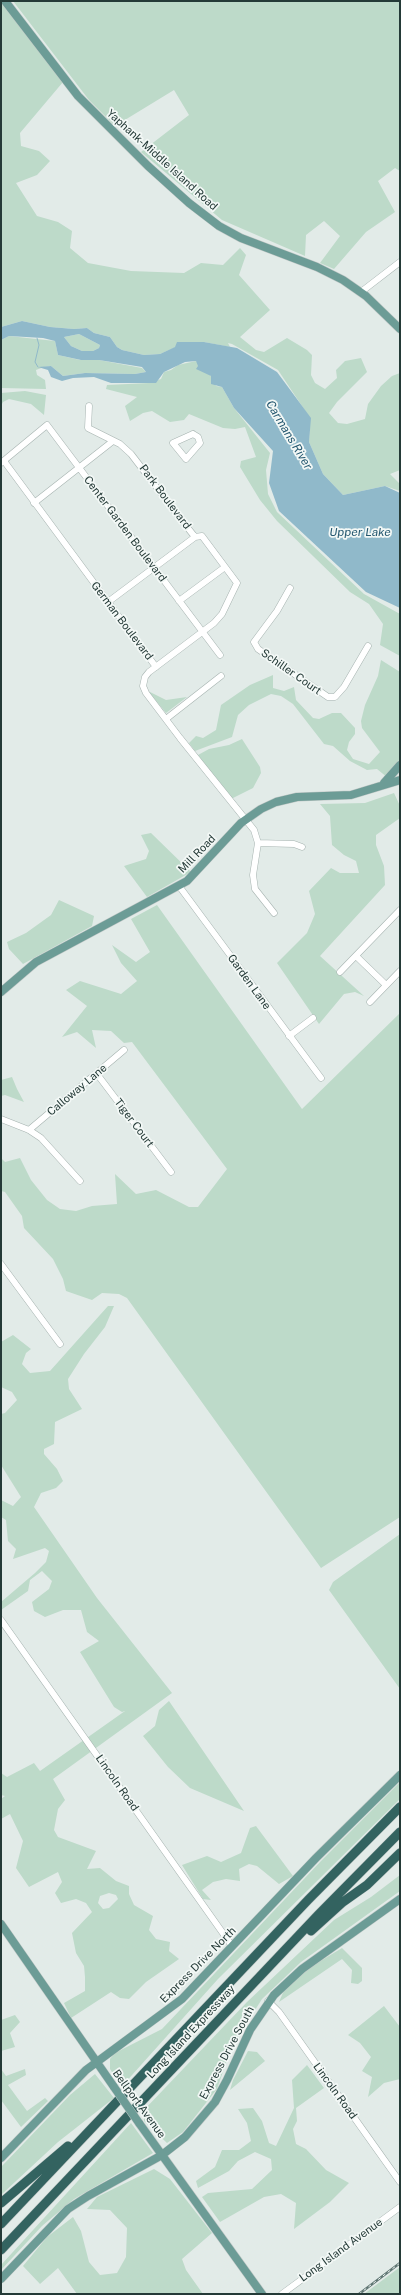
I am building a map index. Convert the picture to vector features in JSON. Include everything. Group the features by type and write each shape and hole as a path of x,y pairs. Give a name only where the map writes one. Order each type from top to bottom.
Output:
{"highway":[{"name":"Long Island Expressway","path":"1,2224 313,1895 400,1807"},
{"name":"Long Island Expressway","path":"1,2250 274,1961 400,1832"},
{"path":"274,1961 336,1908 367,1885 400,1853"},
{"path":"1,2203 76,2139 90,2130"}],"main road":[{"name":"Yaphank-Middle Island Road","path":"5,1 78,96 189,203 219,226 241,238 318,267 361,292 400,329"},
{"path":"379,788 390,779 400,765"},
{"name":"Mill Road","path":"1,992 36,962 179,886 195,874 246,819 266,806 290,798 351,795 379,788 400,780"},
{"name":"Express Drive North","path":"1,2158 68,2087 96,2062 174,2005 400,1775"},
{"name":"Express Drive South","path":"1,2278 65,2212 88,2196 162,2155 188,2133 215,2102 228,2080 250,2030 268,2002 295,1974 400,1899"},
{"name":"Bellport Avenue","path":"1,1924 139,2123 262,2294"}],"street":[{"path":"361,292 400,262"},
{"name":"Park Boulevard","path":"89,406 88,428 113,442 120,444 131,454 196,537 202,536 237,583 222,614 203,632"},
{"name":"Center Garden Boulevard","path":"2,462 47,425 220,655"},
{"path":"192,434 198,437 200,443 186,459 173,443 192,434"},
{"path":"34,503 113,442"},
{"name":"German Boulevard","path":"2,462 156,667 145,677 143,686 146,693 246,819 254,830 258,843"},
{"path":"108,602 196,537"},
{"path":"180,600 225,566"},
{"name":"Schiller Court","path":"290,588 277,611 254,642 258,649 328,697 335,697 344,686 368,646"},
{"path":"156,667 203,632"},
{"path":"166,720 221,676"},
{"path":"274,913 255,889 253,875 258,843 294,844 302,847"},
{"name":"Garden Lane","path":"179,886 321,1078"},
{"path":"340,972 400,910"},
{"path":"356,956 386,985"},
{"path":"370,1002 400,971"},
{"path":"289,1036 313,1018"},
{"name":"Calloway Lane","path":"29,1130 124,1050"},
{"name":"Tiger Court","path":"97,1074 171,1172"},
{"path":"1,1119 29,1130 51,1148 80,1181"},
{"path":"1,1264 60,1344"},
{"name":"Lincoln Road","path":"1,1620 232,1946"},
{"name":"Lincoln Road","path":"268,2002 279,2012 400,2182"},
{"name":"Long Island Avenue","path":"282,2294 400,2207"}],"green space":[{"path":"2,1 63,82 20,133 21,146 39,151 50,161 37,175 16,183 37,216 58,222 72,231 70,248 88,263 131,271 184,273 201,263 223,265 240,248 246,255 239,275 270,310 240,337 256,350 264,352 287,338 307,350 312,355 311,375 315,383 325,389 337,378 336,370 345,361 361,358 367,372 337,402 329,413 338,423 347,424 365,419 368,404 381,386 392,376 400,373 400,470 390,474 400,484 400,491 385,486 343,495 323,474 309,442 310,418 278,370 232,344 228,343 230,347 204,342 176,347 160,354 144,355 122,350 117,347 110,337 94,333 87,328 74,329 50,327 22,321 1,327"},
{"path":"13,1 400,1 400,171 395,168 378,181 395,212 366,232 334,269 320,263 340,236 324,221 306,235 305,256 222,220 141,152 189,115 174,90 115,126 89,100"},
{"path":"79,334 100,345 99,348 93,351 82,351 71,346 64,337"},
{"path":"9,336 55,341 58,355 80,360 99,360 142,368 146,372 135,374 85,373 63,376 51,366 36,370 37,375 45,380 46,389 1,388 1,340"},
{"path":"196,361 211,376 216,386 222,387 234,408 270,453 266,470 268,494 277,512 364,594 400,614 400,656 380,645 383,624 369,604 350,592 277,521 260,500 240,467 241,461 256,457 245,427 235,429 223,428 189,414 184,420 170,422 152,411 143,413 130,421 125,406 137,397 106,389 107,385 149,383 161,379 164,372 171,370 178,365"},
{"path":"25,391 46,395 44,415 31,404 9,399 3,402 1,406 1,393"},
{"path":"381,660 400,672 400,759 388,778 377,769 367,770 350,761 333,746 324,744 293,704 281,696 271,694 249,705 238,715 232,737 195,751 189,743 196,736 203,738 216,730 221,705 250,685 273,675 273,688 284,691 294,687 296,700 313,718 319,719 332,713 341,713 355,728 355,734 349,742 347,750 353,759 369,764 380,752 362,728 361,721 365,705 378,676"},
{"path":"148,691 166,700 187,697 166,713"},
{"path":"242,739 260,767 261,773 253,788 231,799 198,755 209,749 229,745"},
{"path":"394,793 400,806 400,818 376,835 376,845 384,866 385,885 320,956 364,996 355,992 344,994 319,1024 277,963 307,933 315,914 309,891 331,868 340,873 359,873 356,861 344,855 332,845 330,816 320,804 365,803"},
{"path":"151,833 191,872 147,897 124,866 146,859 149,851 141,835"},
{"path":"59,900 94,916 92,926 23,964 9,949 7,942 26,933 51,915"},
{"path":"157,905 302,1109 400,1013 400,1517 321,1568 127,1298 119,1294 102,1293 92,1300 66,1291 63,1279 53,1259 24,1228 22,1216 5,1192 1,1191 1,1158 5,1162 20,1158 31,1180 47,1200 60,1209 76,1211 92,1206 117,1204 115,1174 136,1194 156,1190 189,1207 198,1207 227,1169 132,1042 124,1043 111,1031 92,1030 96,1048 77,1032 62,1037 87,1006 66,990 80,981 121,994 137,981 121,963 112,945 136,962 150,952 131,919"},
{"path":"12,1077 24,1102 5,1095 1,1096 1,1080"},
{"path":"108,1306 114,1306 105,1327 84,1354 68,1379 69,1389 82,1409 55,1422 54,1444 44,1449 44,1454 57,1469 63,1481 56,1488 41,1493 34,1507 97,1598 172,1693 53,1779 65,1800 58,1809 54,1830 58,1837 96,1851 87,1869 100,1868 116,1881 129,1886 129,1894 134,1905 153,1916 149,1930 156,1939 170,1942 169,1951 179,1959 146,1982 129,1999 120,1998 111,1992 71,2018 64,2003 85,1991 84,1966 76,1953 72,1933 92,1912 86,1903 76,1899 61,1903 55,1893 62,1882 58,1872 29,1887 16,1868 23,1841 10,1814 1,1819 1,1799 5,1796 1,1795 1,1773 7,1777 34,1763 40,1771 125,1711 122,1712 114,1707 80,1652 99,1641 87,1632 81,1610 63,1610 45,1617 34,1611 32,1602 49,1589 52,1581 42,1571 30,1580 28,1591 1,1610 1,1602 46,1562 49,1551 45,1548 13,1559 16,1549 8,1541 6,1520 1,1517 1,1500 13,1506 21,1497 1,1465 1,1414 5,1413 17,1400 12,1392 1,1387 1,1342 13,1335 31,1349 26,1353 22,1364 30,1373 50,1371","holes":["109,1893 116,1895 118,1899 109,1908 103,1909 98,1903 100,1896"]},
{"path":"400,1534 400,1689 329,1590 333,1582"},
{"path":"169,1701 244,1811 190,1788 168,1767 143,1736 155,1726 159,1710"},
{"path":"400,1782 400,1799 218,1979 124,2084 118,2081 110,2069 110,2059 115,2053 162,2029 321,1861"},
{"path":"256,1826 293,1876 279,1884 257,1866 249,1864 239,1869 240,1881 226,1879 213,1882 202,1890 211,1900 203,1899 182,1865 207,1856 221,1862 241,1853 250,1828"},
{"path":"400,1875 400,1891 301,1962 262,1999 231,2048 217,2089 183,2132 167,2143 144,2121 143,2111 247,2002 334,1920 371,1897"},
{"path":"342,1948 362,1968 362,1981 358,1984 351,1983 352,1970 342,1959 279,2002 285,1988 309,1968"},
{"path":"384,2006 400,2027 400,2079 384,2083 368,2097 372,2077 362,2071 371,2057 360,2043 348,2035"},
{"path":"15,2015 20,2022 10,2033 15,2047 1,2051 1,2020"},
{"path":"248,2051 257,2052 265,2061 230,2090 233,2080"},
{"path":"307,2065 324,2088 296,2108 297,2121 293,2129 296,2144 306,2149 326,2170 349,2183 330,2202 294,2229 296,2203 281,2194 264,2197 220,2222 202,2197 208,2193 252,2189 272,2170 271,2159 255,2152 238,2161 229,2171 198,2188 196,2181 215,2167 222,2150 239,2150 251,2141 247,2123 238,2109 253,2108 262,2121 269,2143 276,2146 294,2108 292,2080"},
{"path":"1,2069 6,2076 25,2069 26,2075 8,2085 27,2111 45,2098 48,2101 21,2127 1,2100"},
{"path":"95,2074 114,2098 58,2142 1,2195 1,2167 70,2095"},
{"path":"131,2123 153,2153 74,2199 42,2226 1,2270 1,2265"},
{"path":"154,2169 170,2179 212,2233 182,2259 186,2270 203,2294 77,2294 58,2268 40,2284 23,2266 47,2237 73,2217 81,2231 89,2262 100,2275 117,2273 126,2257 127,2228 110,2210 87,2209 97,2197"},
{"path":"400,2267 400,2294 364,2294"}],"water":[{"name":"Upper Lake","path":"22,321 50,327 74,329 87,328 94,333 110,337 117,347 122,350 144,355 160,354 175,347 177,342 204,342 237,348 277,372 311,418 309,442 323,474 343,495 385,486 400,493 400,608 366,592 279,511 269,483 273,451 234,408 222,387 211,384 211,376 196,369 198,366 196,361 185,362 164,372 156,383 111,383 94,377 73,378 62,381 51,377 48,370 38,367 51,366 63,376 85,373 135,374 146,372 142,367 99,360 81,360 58,355 55,341 43,338 9,336 1,340 1,327","holes":["79,334 100,345 99,348 93,351 82,351 71,346 64,337"]}],"waterway":[{"path":"37,338 39,345 35,362 38,367"}],"railway":[{"path":"359,2294 400,2263"}],"water label":[{"name":"Carmans River","path":"289,435"}]}
